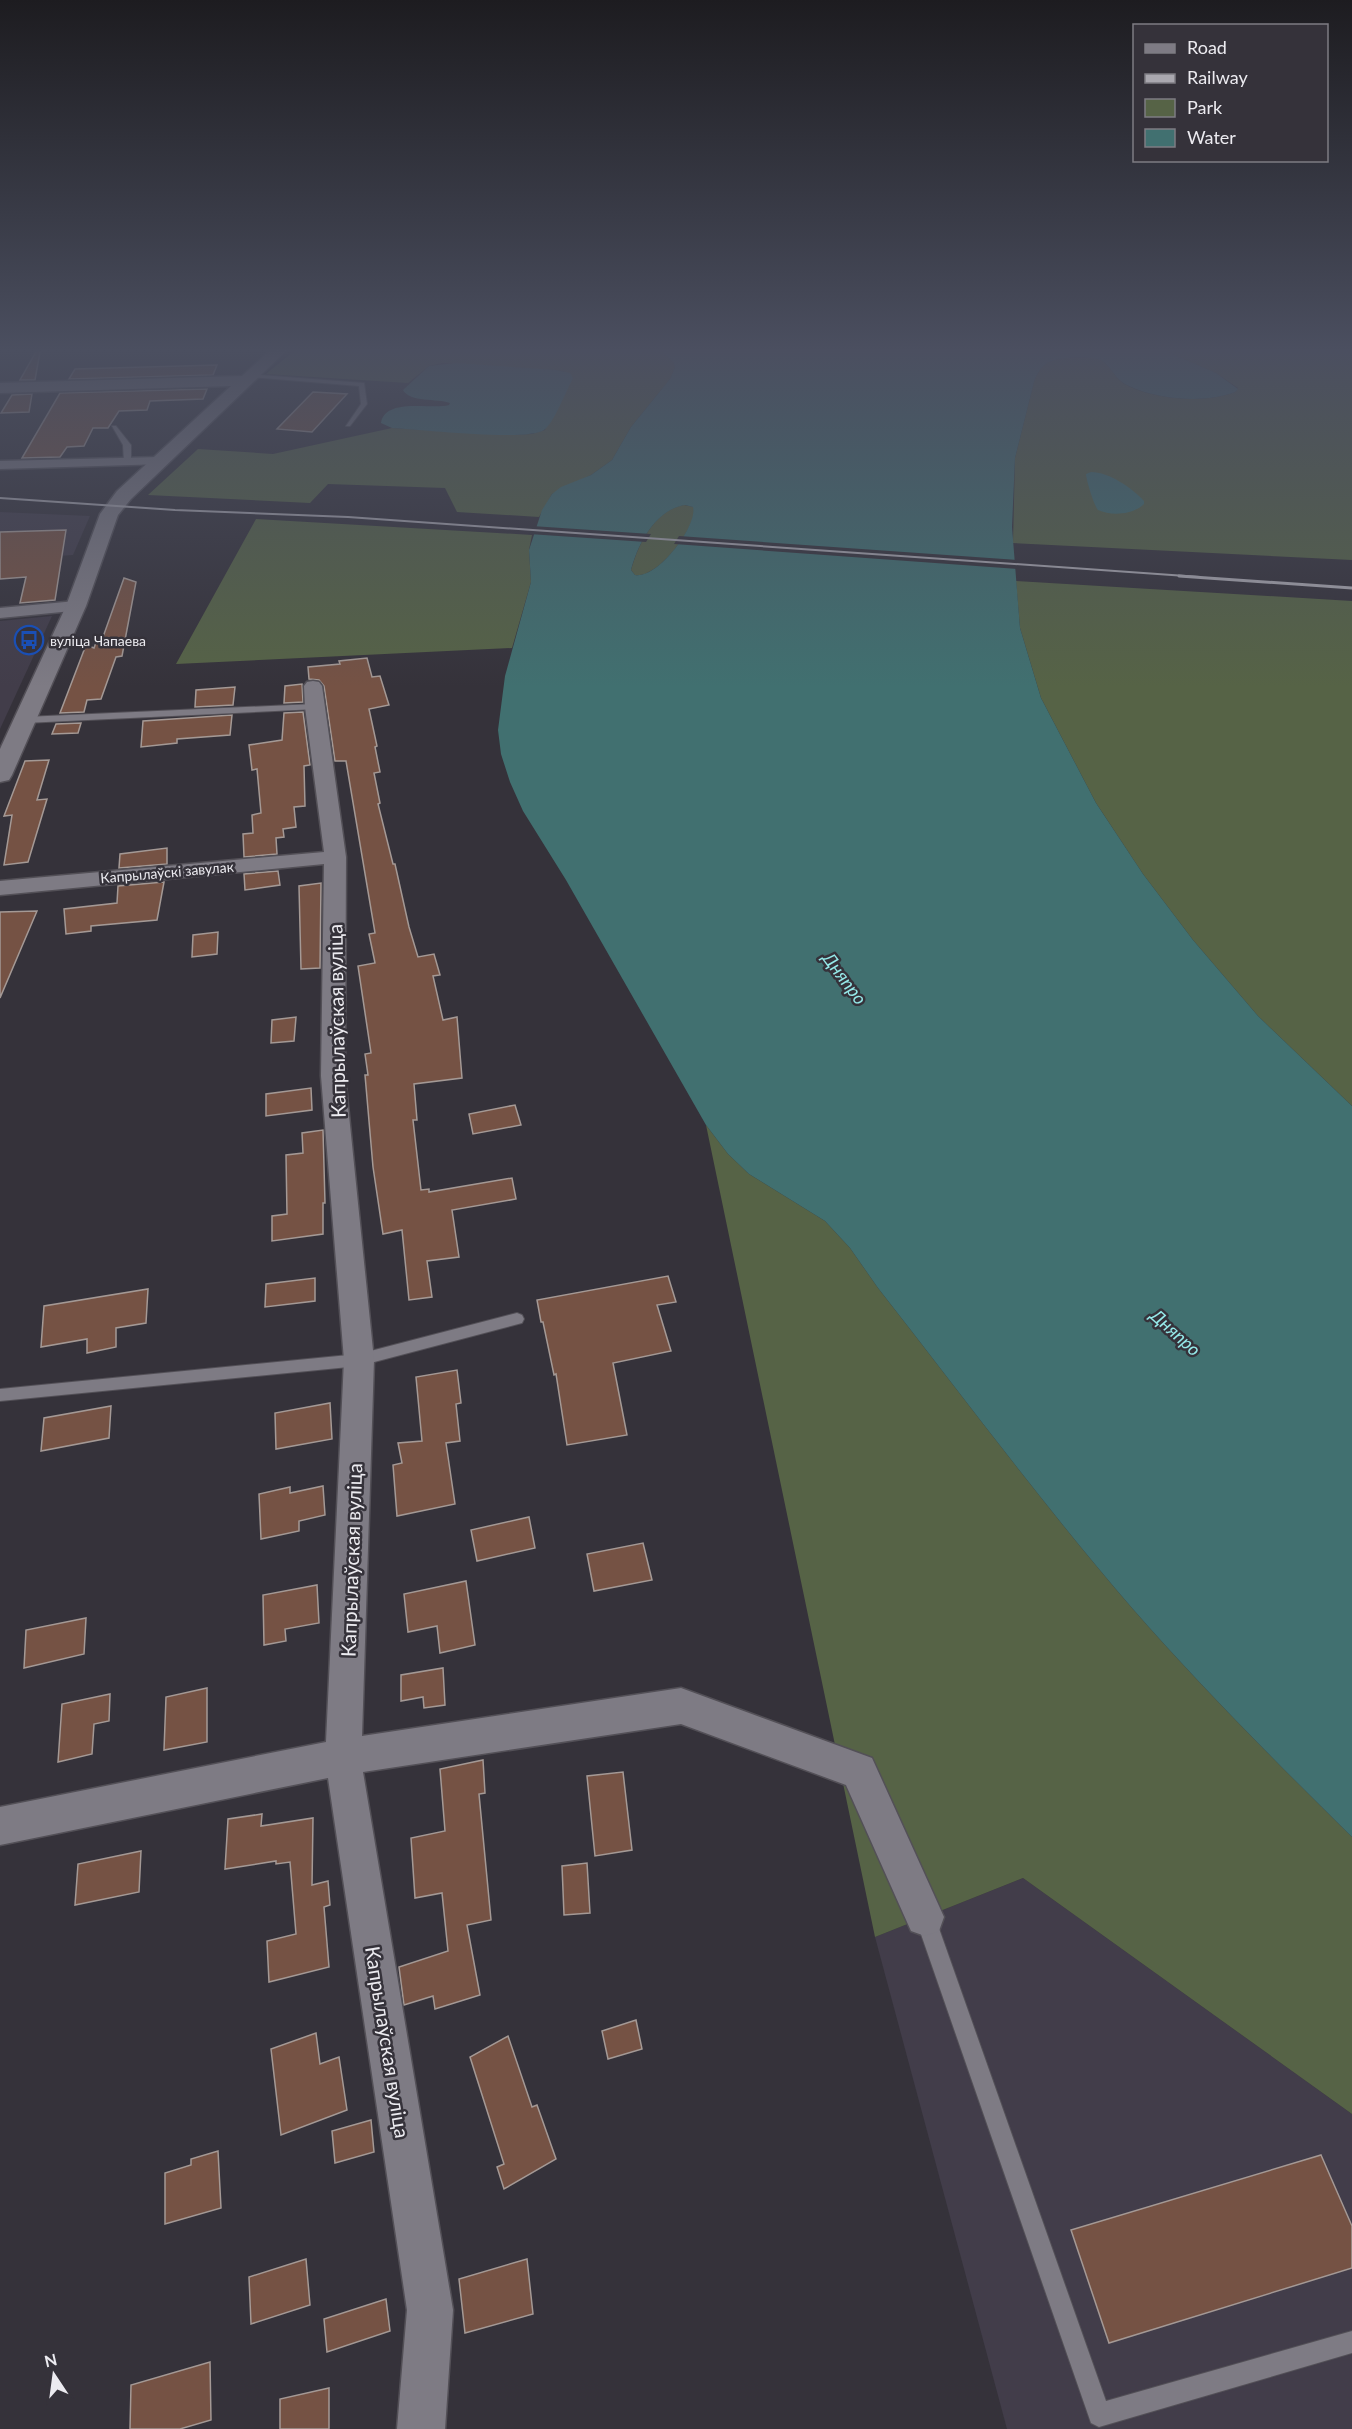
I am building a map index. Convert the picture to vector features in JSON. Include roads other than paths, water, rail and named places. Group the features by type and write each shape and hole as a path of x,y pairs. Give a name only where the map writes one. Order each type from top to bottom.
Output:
{"main road":[{"path":"0,775 76,606 109,514 124,495 159,461"}],"street":[{"path":"0,465 159,461"},
{"path":"0,613 76,606"},
{"name":"Капрылаўская вуліца","path":"313,697 335,857 333,1076 359,1360 344,1756 430,2310 421,2429"},
{"name":"Капрылаўскі завулак","path":"0,888 335,857"},
{"path":"0,1826 344,1756 681,1706 859,1771 925,1917"}],"lane":[{"path":"25,720 313,697"},
{"path":"0,1395 359,1360 517,1319"},
{"path":"925,1917 1099,2415 1352,2342"}],"water":[{"name":"Дняпро","path":"612,460 1015,460 1012,527 1020,628 1041,698 1096,803 1143,874 1193,940 1258,1016 1352,1106 1352,1837 1213,1696 1132,1608 1003,1450 878,1288 850,1248 825,1221 749,1174 728,1154 706,1125 566,880 523,811 501,754 498,730 505,676 531,582 529,550 542,510 552,494 561,487 591,475","holes":["685,505 693,507 693,515 683,537 665,560 654,569 635,575 631,570 638,550 643,539 657,521 674,508"]},
{"path":"1091,472 1105,475 1127,486 1144,501 1144,504 1139,508 1122,513 1098,510 1086,477 1086,474"}],"railway":[{"path":"0,498 175,510 348,517 1200,577"},
{"path":"1179,576 1352,588"}],"place":[{"name":"вуліца Чапаева","path":"29,640"}]}
